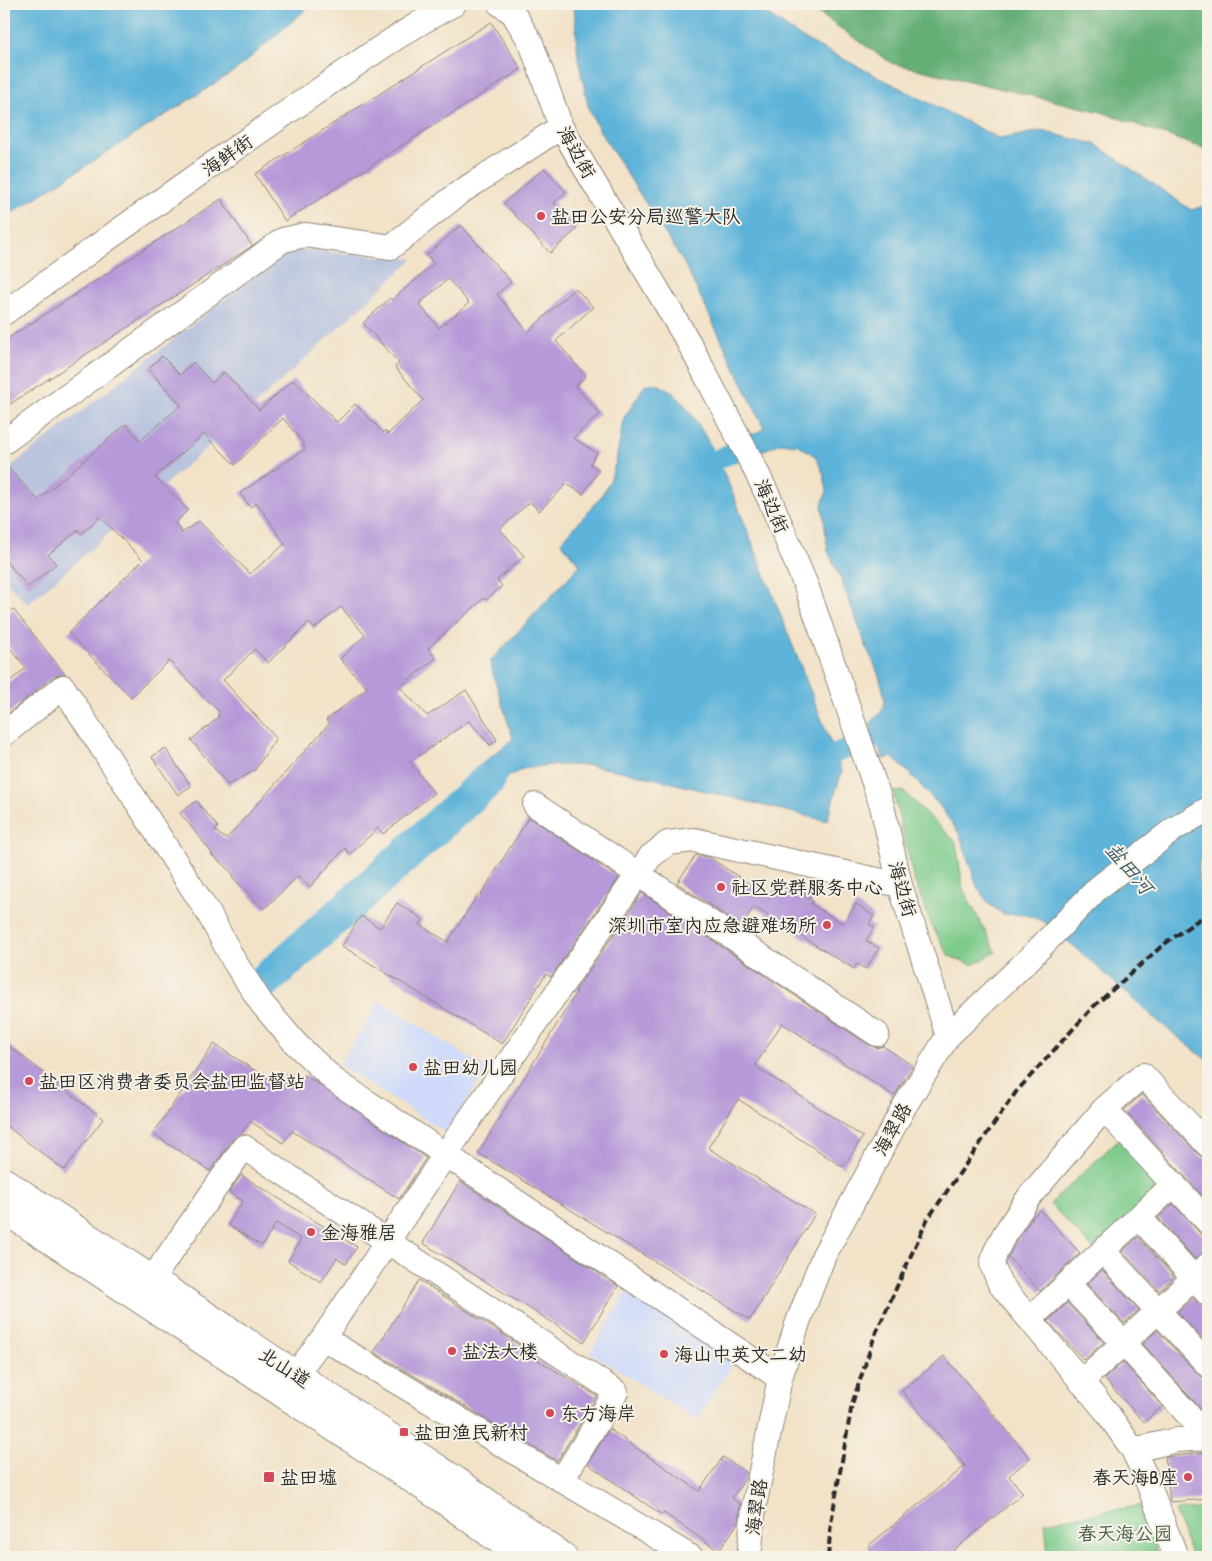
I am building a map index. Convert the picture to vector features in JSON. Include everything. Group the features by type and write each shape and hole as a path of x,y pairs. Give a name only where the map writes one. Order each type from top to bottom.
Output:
{"main road":[{"name":"北山道","path":"4,1182 145,1289 443,1499 542,1554"},
{"name":"北山道","path":"4,1209 296,1374 456,1480 542,1554"}],"street":[{"name":"海鲜街","path":"4,313 227,154 376,52 454,4"},
{"name":"海边街","path":"506,9 531,43 561,127 684,335 771,502 807,588 882,806 900,885 948,1036"},
{"path":"4,442 283,240 305,235 391,246 459,193 561,127"},
{"path":"4,734 63,687 209,914 234,961 262,1004 296,1044 334,1080 780,1378"},
{"path":"535,806 877,1034"},
{"name":"海翠路","path":"749,1557 754,1506 780,1378 798,1322 824,1255 904,1107 948,1036 1031,957 1098,888 1174,829 1208,809"},
{"path":"296,1374 323,1338 445,1155 650,857 668,843 694,840 900,885"},
{"path":"1176,1557 1146,1475 1134,1450 1106,1411 1000,1284 992,1265 995,1253 1004,1235 1029,1197 1104,1109 1142,1075 1208,1145"},
{"path":"1104,1109 1208,1222"},
{"path":"145,1289 244,1147 616,1392 562,1480"},
{"path":"1030,1319 1174,1184"},
{"path":"1081,1382 1159,1310 1203,1279 1139,1217"},
{"path":"1103,1251 1159,1310 1208,1366"},
{"path":"1068,1284 1124,1342 1208,1437"},
{"path":"323,1338 691,1557"},
{"path":"1134,1450 1177,1440 1208,1437"}],"shaded area":[{"path":"289,249 413,259 242,417 27,604 4,579 4,472"},
{"name":"盐田幼儿园","path":"380,1001 487,1069 447,1133 339,1065"},
{"name":"海山中英文二幼","path":"630,1288 738,1356 697,1420 590,1352"}],"green space":[{"path":"805,4 1208,4 1208,150 1101,112 891,63"},
{"path":"903,791 956,842 963,889 996,952 973,965 949,956 932,926 914,880 893,792"},
{"path":"1121,1137 1164,1183 1094,1250 1050,1204"},
{"name":"春天海公园","path":"1143,1505 1158,1557 1048,1557 1045,1522"},
{"path":"1208,1508 1208,1557 1192,1557 1175,1511"}],"water":[{"path":"4,4 312,4 236,70 4,218"},
{"name":"盐田河","path":"574,4 751,4 804,39 1000,139 1041,131 1095,144 1191,210 1208,205 1208,841 1201,855 1198,872 1199,882 1208,896 1208,1061 1158,1021 1043,921 1027,915 1003,914 989,904 978,889 960,835 939,805 892,757 883,759 870,724 883,708 884,696 877,671 828,551 822,504 827,491 824,475 816,457 799,445 780,443 758,451 751,437 764,428 685,265 601,133 589,110 578,58"},
{"path":"654,383 668,389 678,397 697,422 733,494 842,771 827,821 636,774 587,765 549,765 522,769 493,786 478,767 513,739 493,674 491,661 580,565 561,542 600,498 610,481 616,461 624,418 645,385"}],"building":[{"path":"491,22 521,69 285,221 255,174"},
{"name":"盐田公安分局巡警大队","path":"544,168 566,192 554,203 577,229 550,253 504,203"},
{"path":"221,199 252,246 4,408 4,341"},
{"path":"461,225 511,282 497,294 528,332 575,288 593,307 556,341 586,376 575,386 600,414 573,438 597,453 590,464 599,470 583,494 567,484 539,511 530,502 500,529 524,556 497,580 502,586 486,600 484,598 428,648 436,658 400,687 427,716 466,690 497,740 490,745 469,721 410,762 434,793 383,834 378,828 350,854 345,848 310,887 298,876 264,909 232,877 234,875 211,854 180,813 196,801 218,827 215,831 226,839 329,724 326,720 367,688 340,659 365,635 341,607 314,629 309,622 268,663 255,649 223,680 276,738 255,770 228,785 191,740 219,717 220,713 169,661 131,697 68,633 143,560 100,517 81,534 78,530 48,555 56,564 28,587 4,559 4,463 38,500 126,424 140,441 181,405 148,369 162,356 180,375 193,362 212,383 224,372 259,410 293,380 337,422 355,404 383,432 385,431 388,434 423,400 395,367 399,363 363,323 390,298 392,300 434,264 427,255","holes":["448,279 469,303 439,328 419,304","283,418 304,444 305,449 240,493 250,507 257,503 285,544 250,574 199,521 182,533 175,523 188,510 155,477 204,434 235,465"]},
{"path":"13,609 65,674 54,676 4,717 4,686 26,668 4,640 4,616"},
{"path":"165,748 191,786 178,795 152,757"},
{"path":"529,817 619,878 551,977 546,974 502,1044 342,946 361,916 380,928 397,903 423,919 420,925 448,942 478,894 480,896"},
{"path":"696,855 709,857 770,898 778,885 790,892 793,887 813,901 811,904 843,924 856,904 874,916 869,924 874,927 866,941 879,948 866,969 857,964 854,969 754,907 741,926 677,883"},
{"path":"642,893 869,1045 877,1048 883,1046 913,1066 894,1096 782,1023 755,1066 863,1137 843,1167 738,1099 708,1148 815,1214 750,1320 478,1153 577,992 575,991"},
{"name":"盐田区消费者委员会盐田监督站","path":"4,1042 103,1119 64,1170 4,1124"},
{"path":"214,1044 279,1086 287,1073 301,1081 305,1075 426,1158 399,1199 292,1131 283,1143 250,1121 241,1134 233,1139 210,1171 153,1134"},
{"path":"1142,1094 1198,1154 1208,1158 1208,1202 1124,1110"},
{"name":"金海雅居","path":"241,1175 357,1247 346,1264 337,1258 321,1282 288,1261 301,1239 276,1223 262,1246 228,1225 243,1201 229,1192"},
{"path":"460,1181 618,1286 584,1342 423,1243"},
{"path":"1173,1204 1198,1231 1203,1235 1208,1235 1208,1252 1195,1259 1158,1218"},
{"path":"1040,1210 1080,1253 1040,1291 1008,1257 1032,1218"},
{"path":"1138,1237 1174,1277 1159,1291 1122,1251"},
{"path":"1102,1270 1139,1310 1124,1323 1087,1284"},
{"name":"盐法大楼","path":"419,1280 530,1352 528,1354 597,1396 557,1461 374,1352"},
{"path":"1193,1298 1203,1307 1208,1307 1208,1345 1178,1312"},
{"path":"1067,1303 1104,1342 1084,1360 1048,1321"},
{"path":"1157,1330 1198,1374 1203,1378 1208,1378 1208,1417 1143,1344"},
{"path":"944,1356 1030,1458 1009,1476 1023,1493 946,1557 877,1557 868,1546 965,1466 902,1391"},
{"path":"1123,1362 1162,1406 1144,1422 1104,1379"},
{"path":"609,1429 699,1491 723,1457 747,1473 732,1498 740,1504 738,1523 719,1551 664,1513 662,1515 588,1464"},
{"name":"春天海B座","path":"1208,1452 1208,1499 1170,1502 1165,1457"}],"waterway":[{"path":"718,459 754,443"},
{"path":"835,753 875,739"},
{"path":"266,980 488,780"}],"railway":[{"path":"828,1557 831,1523 852,1404 875,1335 927,1220 1016,1092 1093,1007 1163,945 1208,913"}],"place":[{"name":"盐田公安分局巡警大队","path":"541,216"},
{"name":"社区党群服务中心","path":"721,887"},
{"name":"深圳市室内应急避难场所","path":"827,925"},
{"name":"盐田幼儿园","path":"413,1067"},
{"name":"盐田区消费者委员会盐田监督站","path":"29,1081"},
{"name":"金海雅居","path":"311,1232"},
{"name":"盐法大楼","path":"452,1351"},
{"name":"海山中英文二幼","path":"664,1354"},
{"name":"东方海岸","path":"550,1413"},
{"name":"盐田渔民新村","path":"404,1432"},
{"name":"盐田墟","path":"269,1477"},
{"name":"春天海B座","path":"1188,1477"}]}
